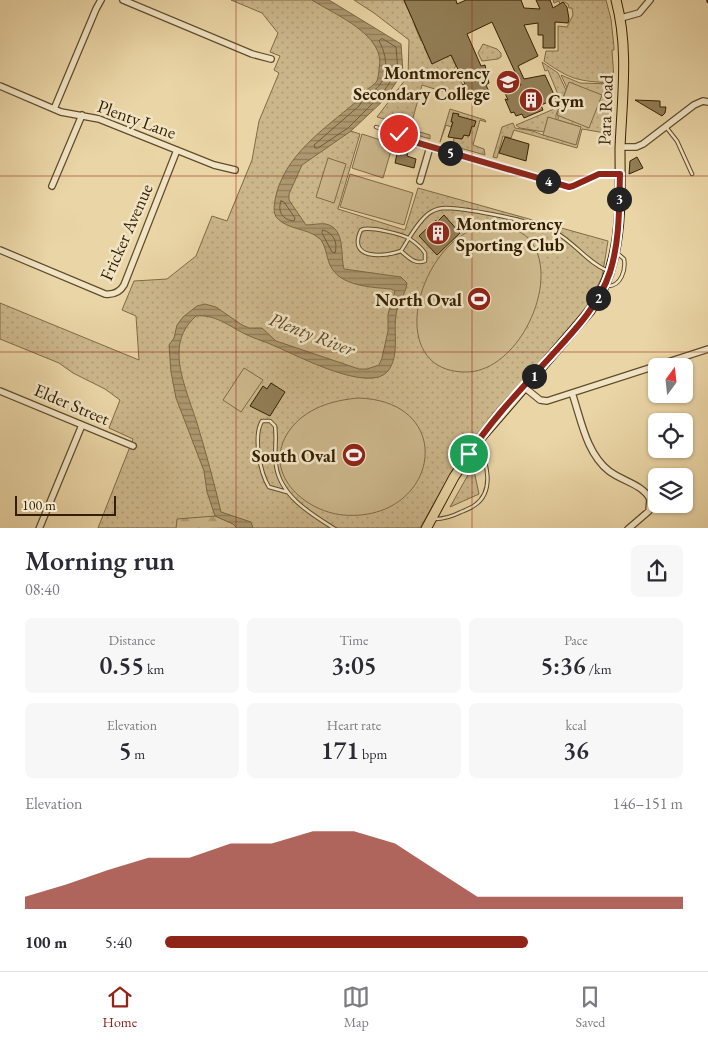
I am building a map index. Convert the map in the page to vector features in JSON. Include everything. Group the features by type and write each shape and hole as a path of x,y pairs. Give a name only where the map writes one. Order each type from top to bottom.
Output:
{"main road":[{"name":"Para Road","path":"426,528 454,477 477,442 586,316 604,286 610,271 615,251 618,220 623,48 621,18 616,0"}],"street":[{"path":"54,109 100,0"},
{"path":"123,0 252,54 270,59"},
{"path":"621,18 639,13 650,0"},
{"name":"Plenty Lane","path":"0,86 54,109 99,119 214,165 235,170"},
{"path":"620,147 642,146 698,102 708,102"},
{"path":"52,186 82,115"},
{"path":"402,137 430,147 569,187 599,174 620,174"},
{"path":"420,182 430,147"},
{"name":"Fricker Avenue","path":"0,250 105,294 117,293 124,284 177,150"},
{"path":"524,387 542,401 708,349"},
{"name":"Elder Street","path":"0,391 133,446"},
{"path":"572,393 589,445 603,465 616,475 643,490 650,499 649,511 628,528"},
{"path":"39,528 82,425"}],"lane":[{"path":"376,127 398,133 402,137"},
{"path":"666,127 677,142 692,174"},
{"path":"401,251 416,262 425,261 425,253 409,238 371,228 364,228 359,233 360,247 370,255 380,256 401,251 409,238 427,215 436,210 446,208 508,218 554,232 598,266 610,271"},
{"name":"Para Road","path":"604,286 616,285 622,275 625,261 615,251"},
{"path":"287,492 269,487 262,471 259,446 260,425 262,421 270,421 275,426 276,468 287,492 303,506 335,528"},
{"path":"431,519 445,518 470,508 482,498 487,483 487,472 477,442"}],"green space":[{"path":"231,0 321,0 370,31 390,72 341,128 360,134 338,209 405,230 418,188 608,241 602,277 588,304 564,335 493,413 461,456 420,528 98,528 133,439 109,428 120,400 105,389 73,373 59,363 0,339 0,303 139,360 136,316 122,310 134,281 167,279 196,256 212,216 227,221 252,160 259,121 279,73 274,70 280,56 270,52 278,33 262,13"},
{"path":"354,0 406,0 404,1 412,18 421,14 423,19 414,24 421,41 431,37 434,42 424,47 432,64 450,53 456,66 453,70 463,85 483,95 454,95 422,85 410,129 430,135 430,139 404,131 406,125 377,117 408,76 409,40"},
{"path":"553,0 606,0 611,19 614,47 614,50 612,50 614,79 611,83 568,76 544,61 546,51 558,51 558,26 567,27 573,15 572,8 569,8 568,4 564,2 560,4 559,1 554,3"},
{"path":"483,44 497,49 501,53 501,57 482,61 478,53"},
{"path":"542,62 558,73 566,90 556,115 556,120 548,118 544,132 520,128 516,125 554,109 559,97 548,70 545,71"},
{"path":"561,75 580,83 610,84 612,87 611,134 582,129 577,148 514,130 511,138 503,136 497,158 493,157 502,127 513,123 515,128 543,135 581,127 558,120 558,115 589,127 569,83 567,88"},
{"path":"569,82 602,95 589,128 557,115"},
{"path":"450,109 485,120 486,122 480,120 473,145 484,149 485,155 453,146 454,138 462,139 464,135 469,136 471,130 452,124 451,127 446,125 440,142"},
{"path":"548,117 581,127 576,145 543,135"},
{"path":"362,134 393,144 383,178 352,168"},
{"path":"328,158 346,164 334,203 316,197"},
{"path":"350,174 413,193 404,225 340,207"},
{"name":"North Oval","path":"492,225 520,232 536,249 541,273 538,300 526,328 509,351 488,367 463,372 438,365 423,348 417,325 420,299 430,272 446,249 467,232"},
{"path":"244,368 263,380 241,412 223,400"},
{"name":"South Oval","path":"359,398 391,405 412,419 423,439 424,461 416,483 400,501 375,512 343,515 328,512 314,506 290,487 283,475 280,461 282,446 289,431 303,416 311,411 330,403"},
{"path":"473,466 479,494 450,507"},
{"path":"215,516 234,524 237,528 176,528 177,519"}],"water":[{"path":"312,0 329,0 401,44 403,72 385,99 351,131 302,165 289,194 289,200 306,225 326,224 337,231 341,243 344,269 401,277 407,283 396,315 395,351 392,365 388,371 379,377 351,376 317,365 249,336 222,321 209,317 196,316 189,324 181,337 179,348 179,361 183,379 204,445 221,512 251,522 253,528 237,528 233,524 215,516 207,492 204,471 176,398 171,372 169,345 174,338 177,325 183,317 197,306 205,304 216,307 249,328 262,328 276,341 359,369 367,369 379,365 382,358 388,331 388,314 395,291 357,284 341,278 330,265 319,238 309,232 281,222 275,214 274,207 279,184 296,157 318,133 356,102 377,81 379,57 375,46 367,36 345,19"}],"building":[{"path":"404,0 456,0 457,4 466,0 521,0 524,8 540,9 536,0 550,0 553,8 563,2 567,7 569,19 568,23 555,22 555,48 543,48 543,35 538,35 538,23 524,25 538,56 518,66 524,79 545,75 556,99 541,105 543,110 524,118 522,114 516,116 514,112 511,113 505,99 508,100 505,93 521,85 492,22 467,34 481,66 485,65 489,83 486,85 491,96 466,94 462,85 465,84 451,55 432,64"},
{"path":"635,100 660,101 660,107 666,107 665,113 662,116"},
{"path":"453,113 476,121 474,127 472,126 469,136 464,135 462,139 448,137 453,122 451,122"},
{"path":"505,137 529,144 526,161 499,153"},
{"path":"402,151 408,152 407,156 416,159 414,168 395,163 397,154 401,155"},
{"path":"637,157 643,168 629,174 630,161"},
{"name":"Montmorency Sporting Club","path":"444,215 460,233 437,255 419,236"},
{"path":"271,383 285,392 270,416 250,406 263,386 267,389"}],"place":[{"name":"Montmorency Secondary College","path":"508,82"},
{"name":"Gym","path":"531,100"},
{"name":"Montmorency Sporting Club","path":"438,233"},
{"name":"North Oval","path":"479,299"},
{"name":"South Oval","path":"354,455"}],"route":[{"path":"399,134 405,139 443,151 569,187 599,174 620,174 615,251 608,278 599,297 569,336 490,424 469,454"}],"water label":[{"name":"Plenty River","path":"312,334"}]}
